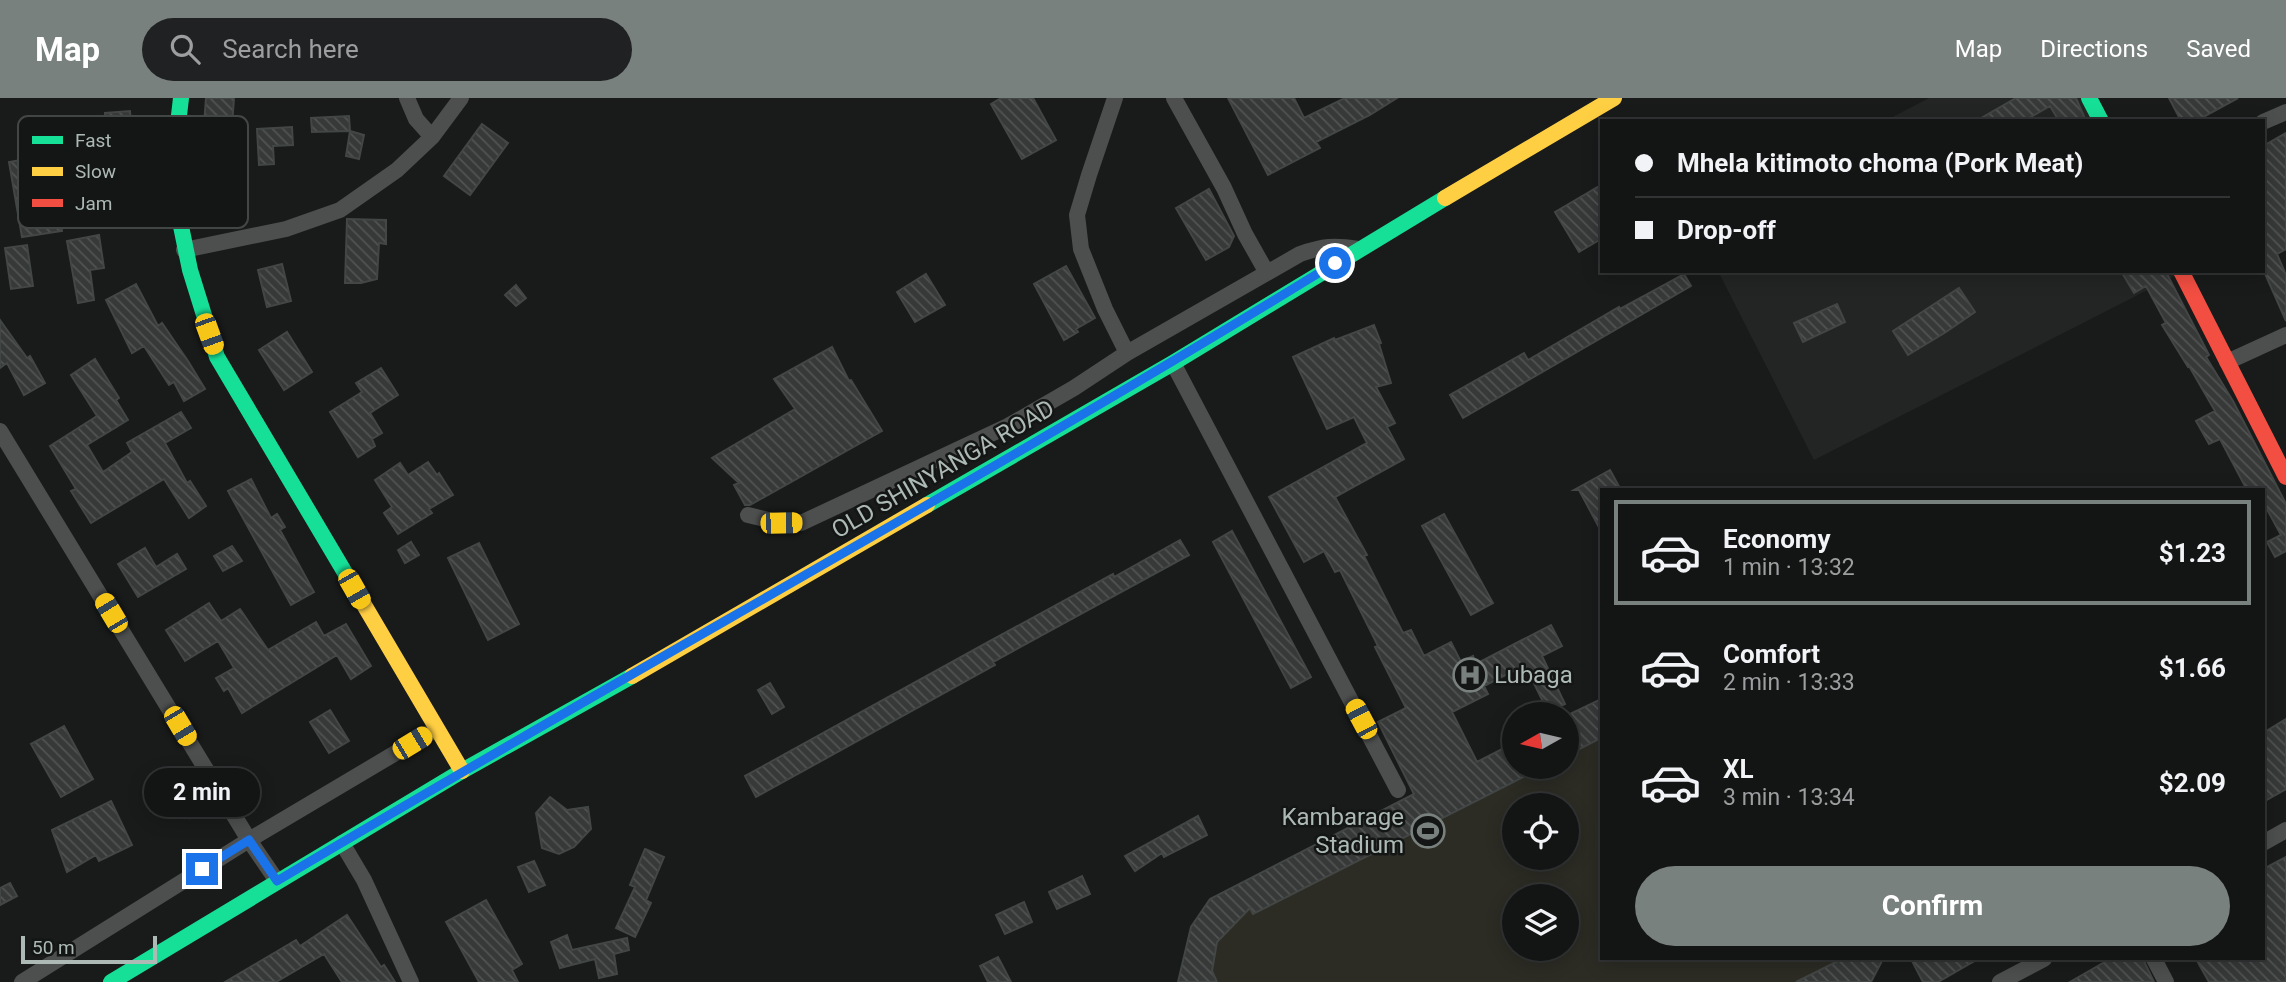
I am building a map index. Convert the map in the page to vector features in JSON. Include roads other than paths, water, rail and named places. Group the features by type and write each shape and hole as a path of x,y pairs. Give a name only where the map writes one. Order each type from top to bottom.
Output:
{"main road":[{"path":"179,116 181,98"},
{"name":"OLD SHINYANGA ROAD","path":"111,982 462,771 625,680 1173,363 1358,249 1614,98"},
{"path":"2088,98 2100,119"},
{"path":"181,228 193,289 217,357 462,771"},
{"path":"2182,273 2286,477"}],"street":[{"path":"407,98 416,119 432,137"},
{"path":"184,250 286,229 341,210 397,170 432,137 461,98"},
{"path":"1115,98 1077,215 1081,249 1105,309 1127,353"},
{"path":"1174,98 1224,188 1266,273"},
{"path":"2265,121 2286,112"},
{"path":"748,515 781,523 801,523 1008,426 1074,388 1127,353 1300,254 1323,246 1358,249"},
{"path":"2227,362 2286,335"},
{"path":"1173,363 1398,790"},
{"path":"0,431 249,840 277,881"},
{"path":"22,982 249,840 436,729"},
{"path":"2265,842 2286,830"},
{"path":"342,843 364,880 411,982"},
{"path":"2000,982 2042,960"},
{"path":"2155,960 2166,982"}],"place":[{"name":"Lubaga","path":"1470,675"},
{"name":"Kambarage Stadium","path":"1428,831"}]}
